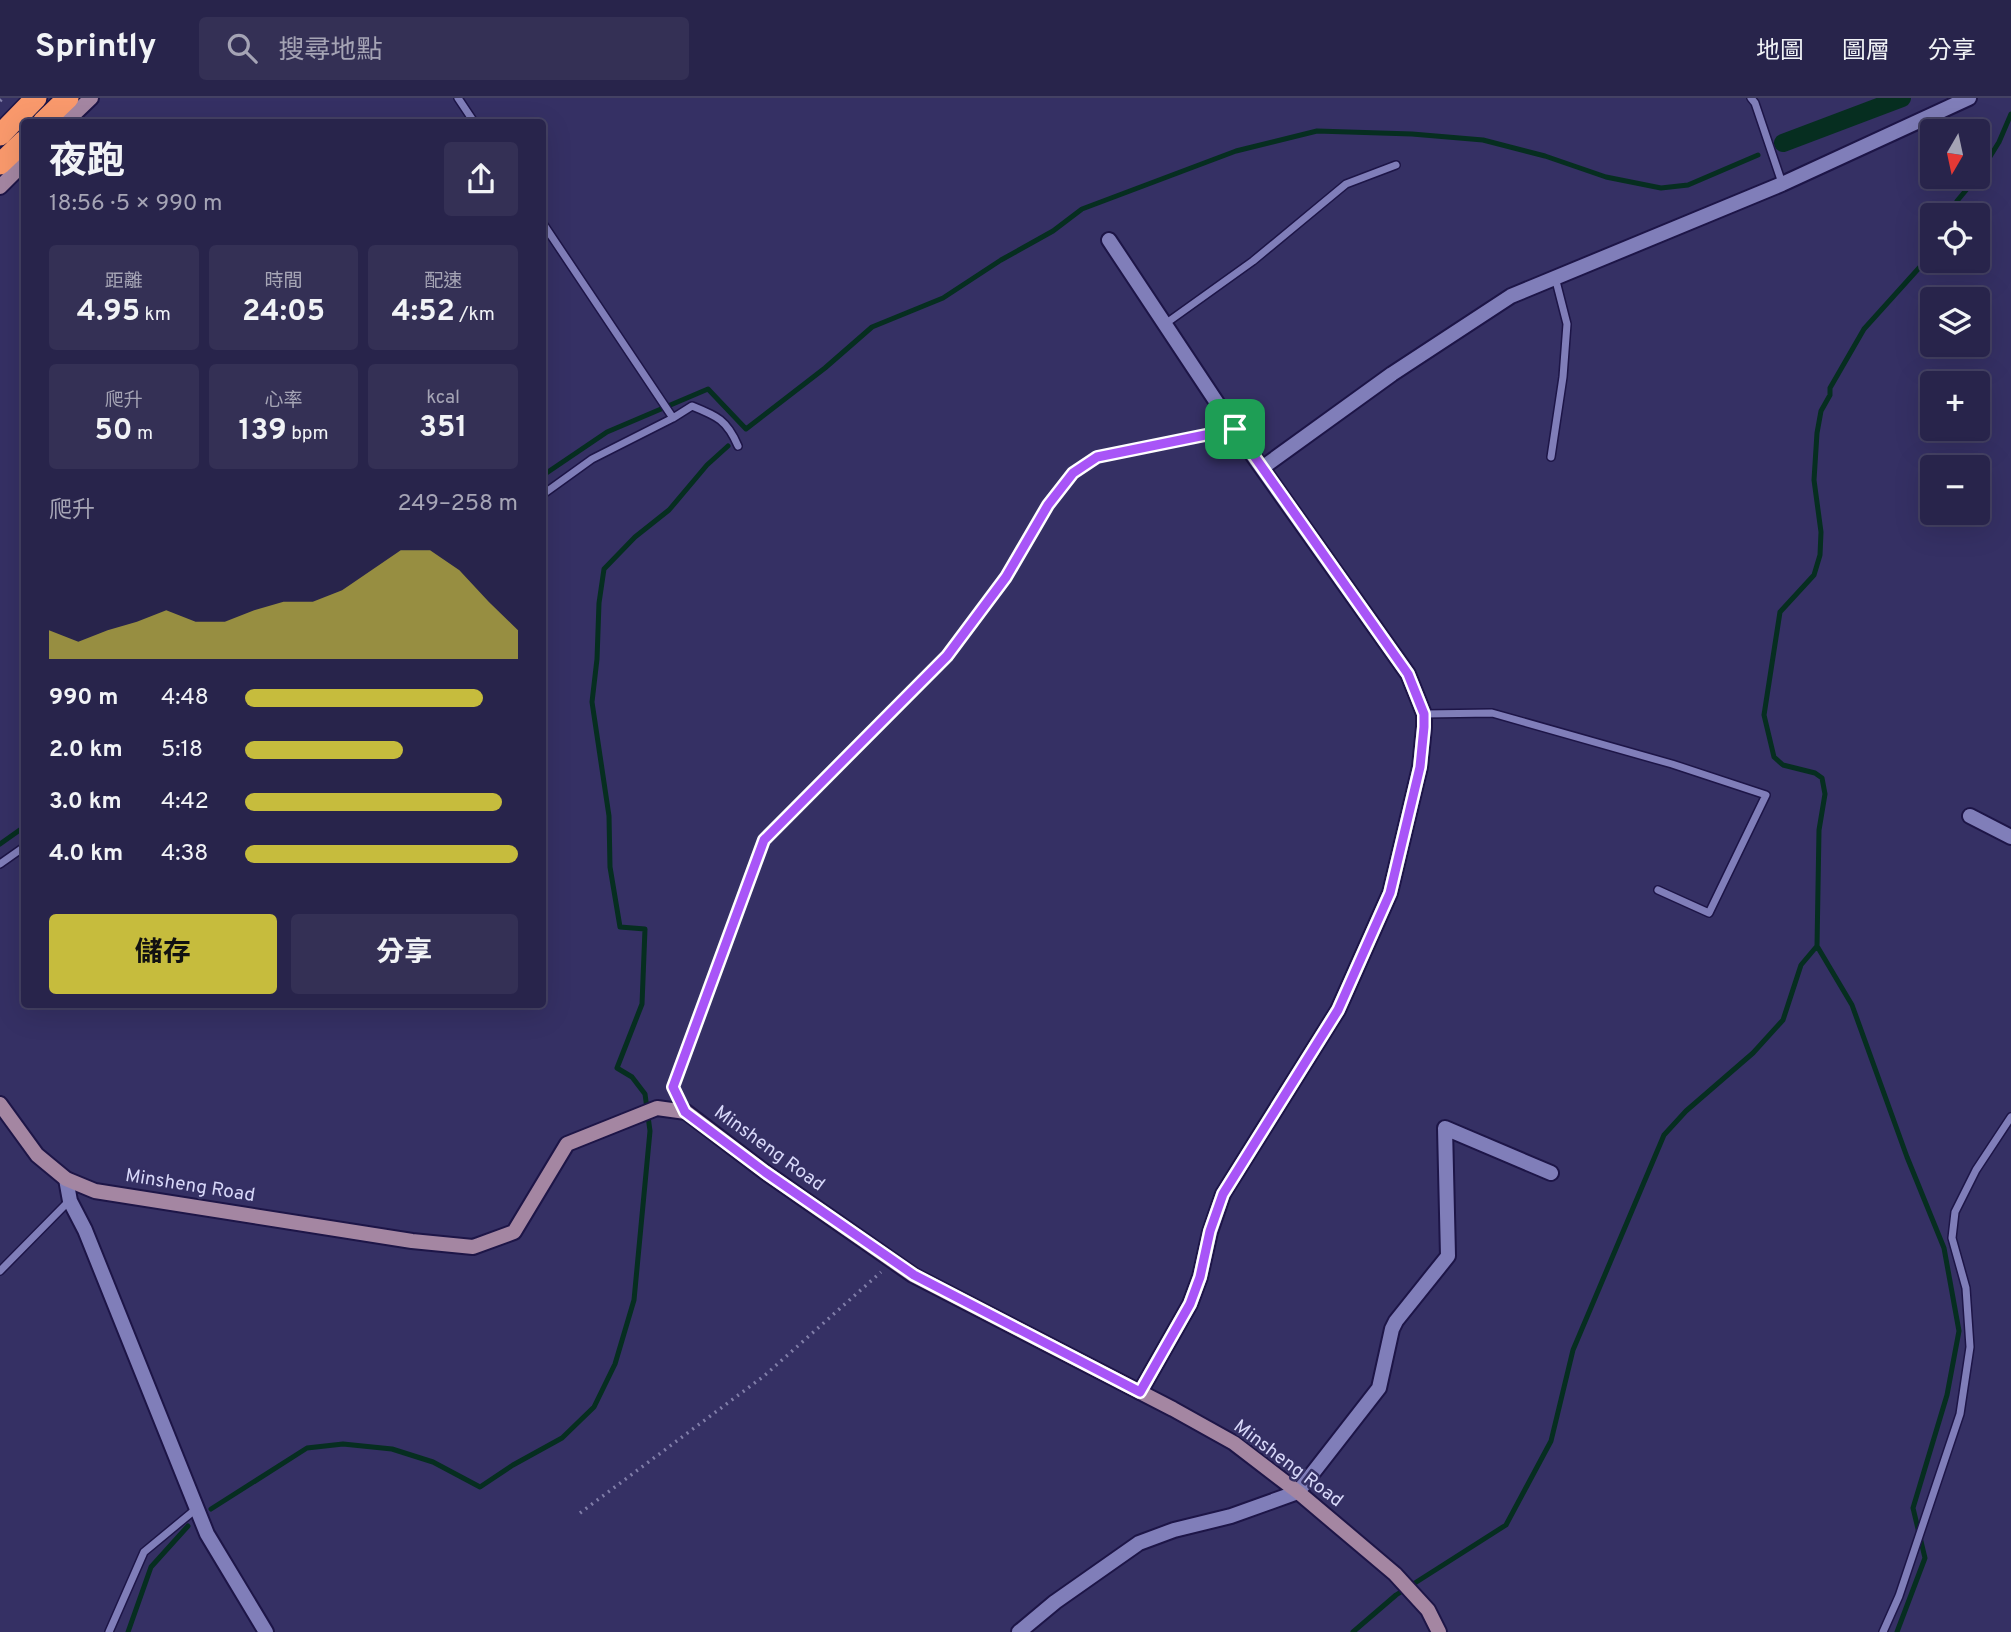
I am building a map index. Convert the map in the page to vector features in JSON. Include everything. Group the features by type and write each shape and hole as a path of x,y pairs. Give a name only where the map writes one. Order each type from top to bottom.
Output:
{"highway":[{"path":"0,135 36,98"},
{"path":"46,119 68,98"},
{"path":"0,164 21,144"}],"street":[{"path":"69,119 91,98"},
{"path":"1262,468 1392,374 1511,296 1782,184 1969,98"},
{"path":"0,187 21,166"},
{"path":"1109,240 1235,429 1408,674 1424,714 1420,767 1390,893 1338,1010 1223,1194 1190,1304 1140,1392"},
{"path":"1970,816 2011,837"},
{"name":"Minsheng Road","path":"0,1104 37,1155 66,1179 95,1191 412,1241 473,1247 514,1232 567,1144 657,1108 685,1112 765,1172 914,1275 1234,1443 1298,1492 1399,1579 1428,1610 1439,1632"},
{"path":"1019,1632 1055,1602 1139,1544 1174,1530 1231,1516 1298,1492 1379,1388 1396,1321 1448,1256 1445,1128 1551,1173"},
{"path":"66,1179 70,1201 85,1230 207,1534 266,1632"}],"lane":[{"path":"458,98 472,119"},
{"path":"1751,98 1782,184"},
{"path":"1165,324 1254,261 1346,184 1396,166"},
{"path":"546,228 673,418"},
{"path":"1551,457 1563,377 1567,324 1555,276"},
{"path":"546,492 592,459 692,406 724,420 738,446"},
{"path":"685,1112 673,1087 764,840 947,656 1006,577 1048,505 1073,473 1097,457 1235,429"},
{"path":"1424,714 1492,713 1672,764 1766,795 1709,914 1658,890"},
{"path":"0,864 21,849"},
{"path":"1884,1632 1899,1596 1960,1414 1970,1347 1966,1288 1952,1238 1955,1212 1976,1170 2011,1117"},
{"path":"0,1271 70,1201"},
{"path":"109,1632 144,1552 197,1508"}],"path":[{"path":"580,1513 764,1376 893,1261"}],"waterway":[{"path":"1783,143 1902,98"},
{"path":"1990,157 2011,114"},
{"path":"546,473 607,432 708,389 746,429 825,368 872,327 943,298 1001,260 1053,231 1082,209 1236,151 1317,131 1412,134 1483,140 1545,156 1606,177 1661,188 1688,185 1758,155"},
{"path":"1956,203 1967,189"},
{"path":"1353,1632 1396,1595 1506,1525 1551,1441 1573,1350 1664,1135 1686,1111 1753,1053 1783,1020 1801,965 1817,946 1819,830 1825,794 1822,778 1815,773 1783,765 1774,757 1764,715 1780,612 1814,575 1820,555 1821,532 1814,480 1821,411 1830,395 1830,388 1864,329 1920,267"},
{"path":"211,1509 307,1448 343,1444 392,1449 433,1462 480,1487 562,1438 594,1407 615,1364 634,1300 650,1131 645,1094 632,1077 617,1068 642,1004 645,929 620,927 610,867 609,816 592,702 599,603 604,569 635,537 669,510 707,465 728,446"},
{"path":"0,844 21,829"},
{"path":"1817,946 1852,1005 1907,1157 1944,1248 1959,1331 1947,1395 1913,1508 1925,1558 1897,1632"},
{"path":"128,1632 151,1567 188,1526"}],"route":[{"path":"1235,429 1408,674 1424,714 1424,727 1420,767 1390,893 1338,1010 1223,1194 1190,1304 1140,1392 914,1275 765,1172 685,1112 673,1087 764,840 947,656 1006,577 1048,505 1073,473 1097,457 1235,429"}]}
